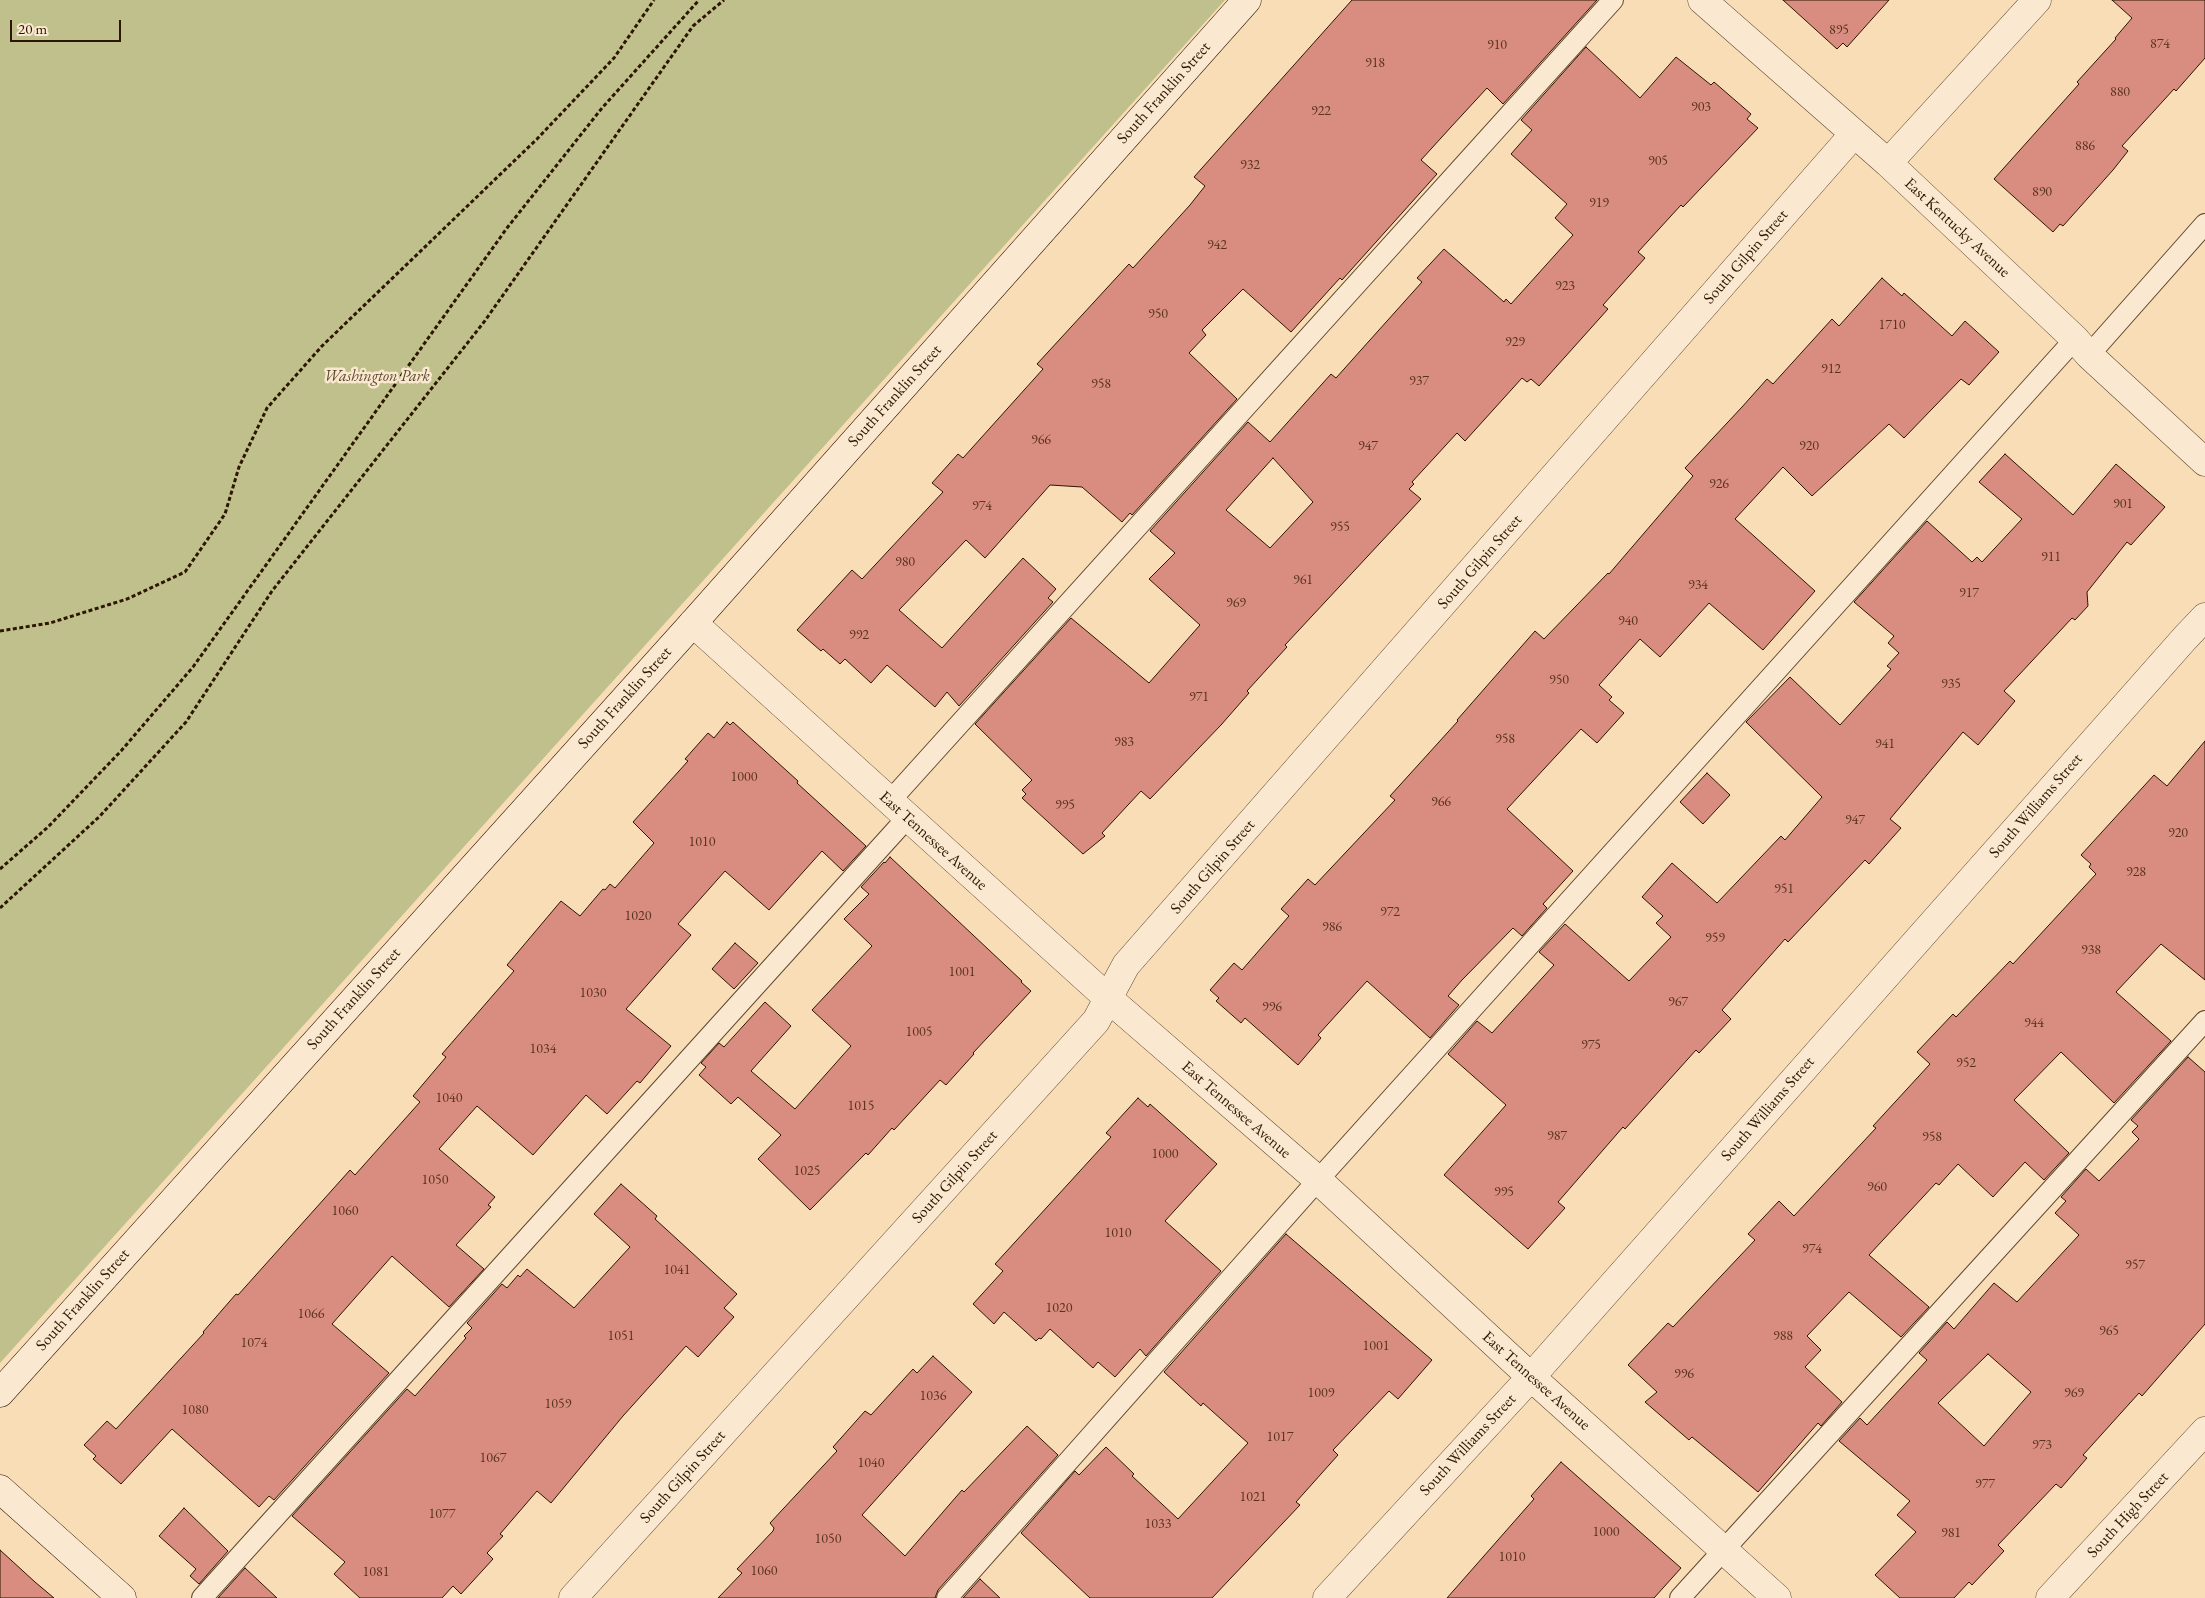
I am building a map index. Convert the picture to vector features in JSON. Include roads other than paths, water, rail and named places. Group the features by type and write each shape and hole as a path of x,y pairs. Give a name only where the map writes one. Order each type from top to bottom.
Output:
{"street":[{"name":"South Franklin Street","path":"0,1393 693,623 1247,0"},
{"name":"East Kentucky Avenue","path":"1702,0 1888,163 2205,462"},
{"path":"1888,163 2037,0"},
{"name":"South Gilpin Street","path":"573,1598 1089,1029 1109,999 1126,965 1853,134"},
{"name":"South Williams Street","path":"1327,1598 1531,1377 2184,638 2205,618"},
{"name":"East Tennessee Avenue","path":"693,623 1109,999 1318,1180 1531,1377 1777,1598"},
{"name":"South High Street","path":"2050,1598 2205,1431"},
{"path":"0,1489 122,1598"}],"lane":[{"path":"202,1598 1613,0"},
{"path":"947,1598 1318,1180 2082,347 2205,224"},
{"path":"1680,1598 2205,1021"}],"park label":[{"name":"Washington Park","path":"377,377"}]}
